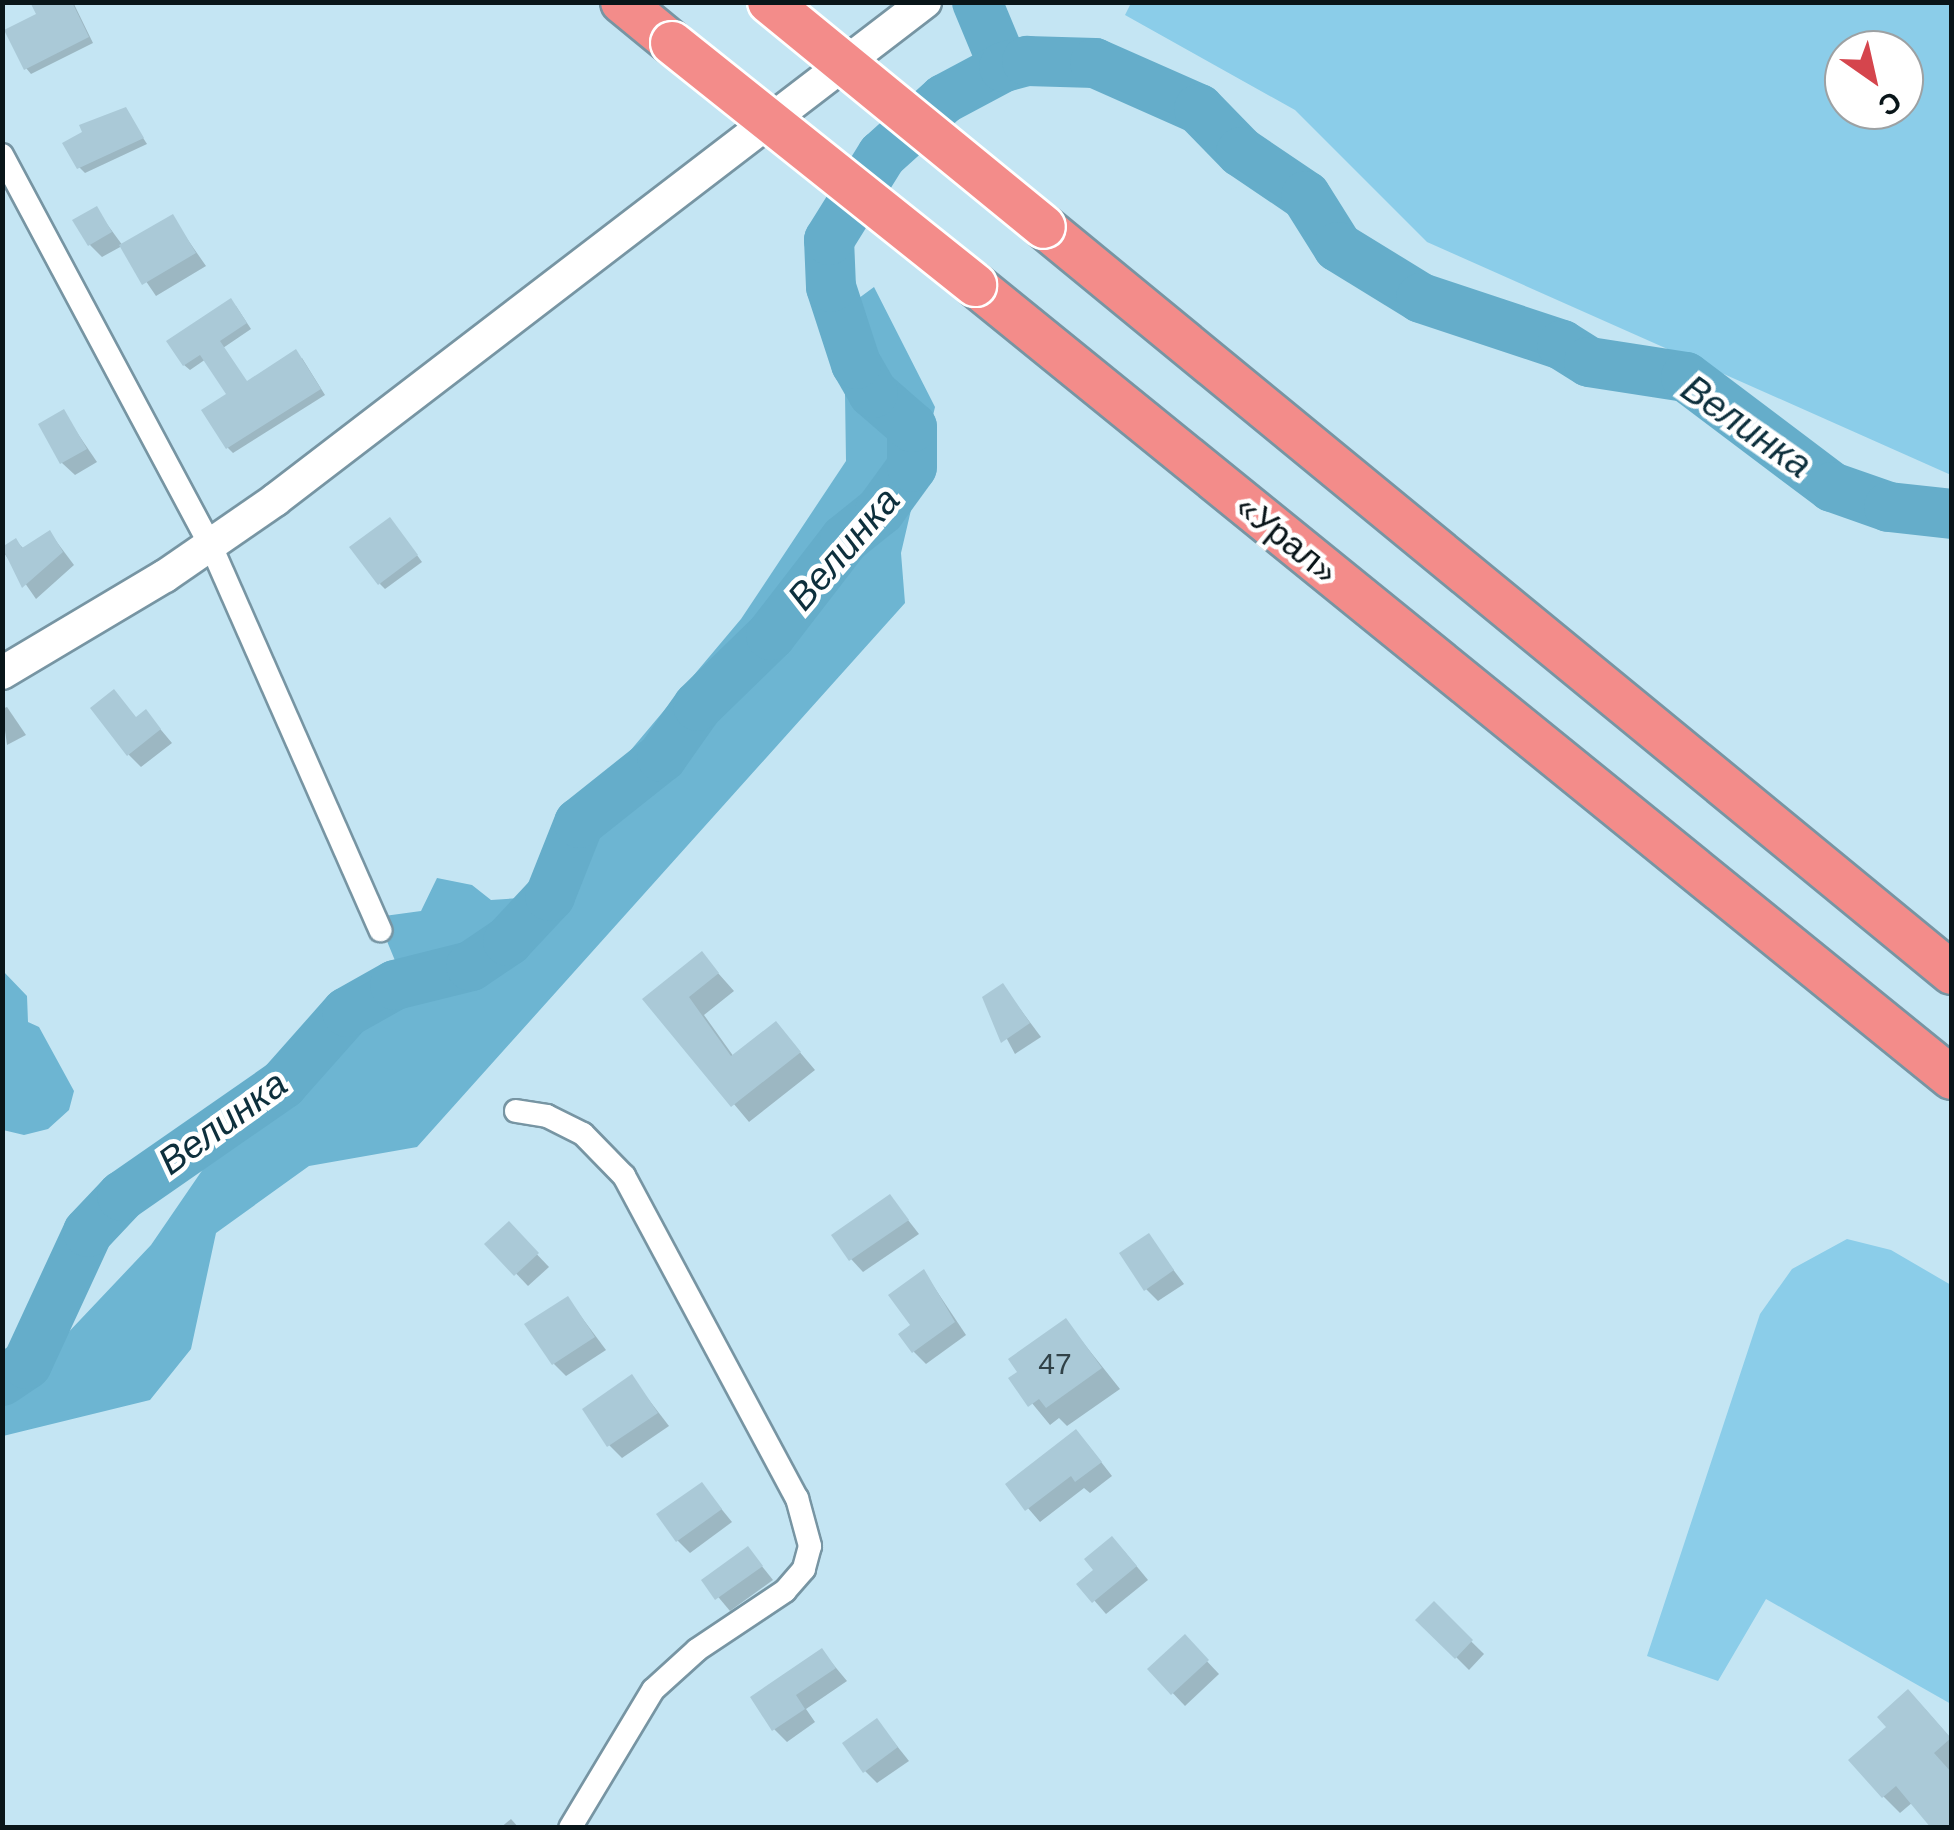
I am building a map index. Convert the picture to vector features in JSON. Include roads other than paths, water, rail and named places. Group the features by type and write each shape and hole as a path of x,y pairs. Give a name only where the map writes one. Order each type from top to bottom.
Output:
{"highway":[{"name":"«Урал»","path":"622,2 1952,1078"},
{"path":"768,2 1952,973"}],"street":[{"path":"2,672 210,546 483,346 925,2"},
{"path":"2,154 210,546 380,930"},
{"path":"516,1111 547,1116 583,1134 624,1176 797,1498 810,1546 804,1569 785,1591 697,1650 653,1690 570,1828"}],"waterway":[{"path":"977,2 1004,67"},
{"name":"Велинка","path":"2,1381 27,1364 88,1232 122,1196 283,1084 347,1012 395,985 471,966 508,941 550,896 579,823 662,757 698,706 771,635 845,539 880,511 912,467 912,427 873,393 856,364 831,287 829,240 882,155 944,99 1004,67 1027,61 1095,63 1199,109 1241,152 1306,196 1338,247 1421,298 1562,345 1589,362 1686,377 1832,487 1889,507 1952,514"}]}
